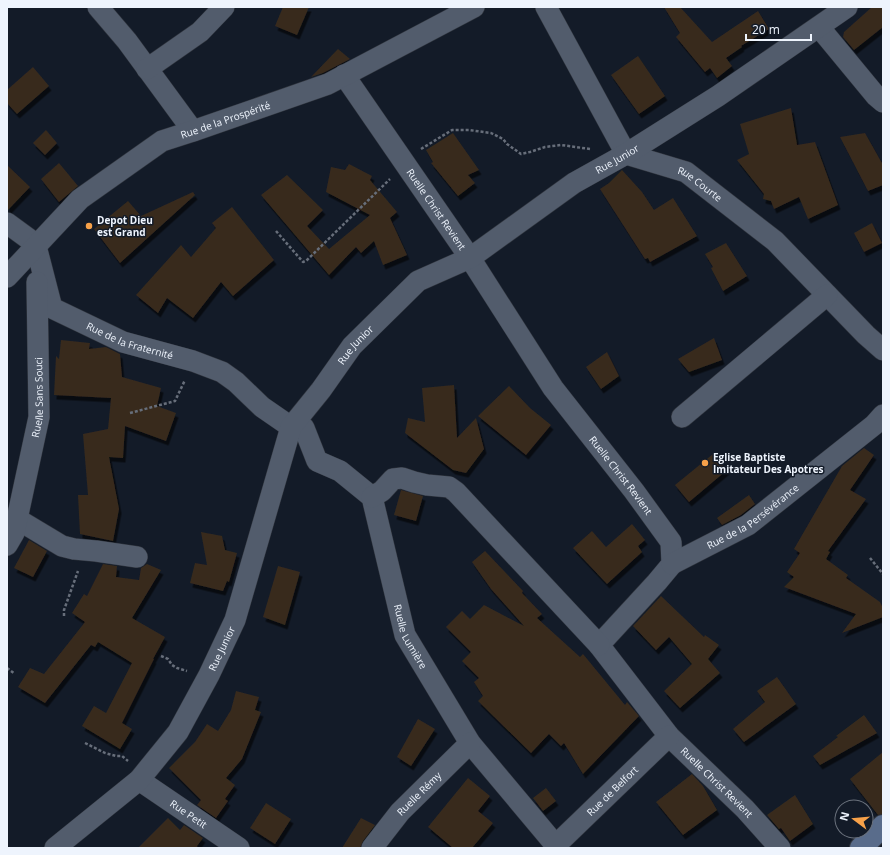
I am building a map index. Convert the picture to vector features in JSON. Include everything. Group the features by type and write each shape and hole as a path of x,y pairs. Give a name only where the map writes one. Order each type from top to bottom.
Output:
{"main road":[{"path":"861,848 883,826"}],"street":[{"path":"98,7 127,41 193,131"},
{"path":"147,69 200,32 224,7"},
{"name":"Rue de la Prospérité","path":"7,278 80,199 162,141 328,84 474,7"},
{"path":"546,7 626,154"},
{"name":"Rue Junior","path":"55,848 141,778 178,732 206,680 235,620 291,427 321,390 352,346 418,281 470,258 574,182 626,154 718,96 848,7"},
{"path":"819,27 876,96 883,102"},
{"name":"Ruelle Christ Revient","path":"344,75 470,258 553,388 634,491 671,542 672,564"},
{"name":"Rue Courte","path":"626,154 686,172 775,241 866,335 883,350"},
{"path":"7,223 33,242 36,246"},
{"name":"Rue de la Fraternité","path":"36,246 52,308 123,342 222,372 236,382 262,407 291,427"},
{"name":"Ruelle Sans Souci","path":"7,545 14,533 39,417 36,246"},
{"path":"682,417 827,295"},
{"name":"Rue de la Persévérance","path":"672,564 748,525 874,425 883,416"},
{"path":"291,427 304,428 317,461 340,470 372,497"},
{"name":"Ruelle Christ Revient","path":"372,497 382,491 393,479 402,478 427,485 449,487 456,492 599,646 669,736 745,809 780,848"},
{"name":"Ruelle Lumière","path":"372,497 405,635 470,743 557,846"},
{"path":"17,519 62,546 74,549 137,557"},
{"path":"599,646 658,582 672,564"},
{"name":"Rue de Belfort","path":"557,846 669,736"},
{"name":"Ruelle Rémy","path":"372,848 400,812 470,743"},
{"name":"Rue Petit","path":"141,778 239,848"}],"path":[{"path":"130,412 176,401 193,362"},
{"path":"64,616 64,610 85,550"},
{"path":"870,558 883,574"},
{"path":"161,656 168,659 172,665 177,668 190,672 206,680"},
{"path":"7,668 15,674"},
{"path":"85,743 105,754 122,756 141,778"}],"building":[{"path":"283,7 309,7 297,35 275,26"},
{"path":"664,7 680,7 712,42 758,11 769,29 741,46 742,47 726,58 732,66 717,78 710,68 705,72 676,37 680,33"},
{"path":"872,7 883,7 883,27 854,50 843,37 844,32"},
{"path":"338,49 350,59 323,73 311,77"},
{"path":"638,56 665,96 639,114 611,75"},
{"path":"33,67 49,86 17,114 7,103 7,90"},
{"path":"791,108 797,145 815,142 838,205 808,219 799,197 774,209 771,201 763,199 764,194 737,160 749,154 740,124"},
{"path":"46,130 57,143 45,155 33,143"},
{"path":"453,133 479,170 468,175 475,183 458,196 431,163 433,162 426,150"},
{"path":"865,133 883,165 883,185 868,191 840,137"},
{"path":"59,163 78,186 59,202 41,179"},
{"path":"349,164 372,176 370,180 397,212 390,218 407,255 383,265 374,241 361,253 356,247 329,275 261,195 287,175 323,210 307,226 329,249 370,215 326,192 331,167 345,170"},
{"path":"7,165 30,187 7,211"},
{"path":"622,170 642,192 654,210 673,198 697,236 650,262 648,258 645,259 600,189 609,183"},
{"path":"193,192 195,195 120,263 94,229 128,201 141,216"},
{"path":"232,207 274,260 233,296 221,282 193,318 167,298 158,313 136,295 181,245 191,257 216,228 212,223"},
{"path":"872,223 882,243 864,252 854,233"},
{"path":"726,243 747,276 723,291 711,268 713,267 705,254"},
{"path":"714,338 722,360 689,372 678,359"},
{"path":"61,340 90,343 89,349 106,347 120,354 122,377 161,388 157,406 176,413 166,441 125,426 123,458 109,457 119,509 113,541 80,534 78,495 88,495 83,434 108,429 111,398 54,395 56,356 59,359"},
{"path":"607,352 619,376 601,389 586,367"},
{"path":"454,385 457,438 476,418 484,449 466,473 453,470 405,433 408,418 425,422 422,388"},
{"path":"509,386 530,408 551,425 526,455 478,416"},
{"path":"864,448 874,455 850,490 866,499 828,551 830,552 826,559 848,575 846,578 880,602 883,608 883,617 842,633 856,614 784,587 794,577 787,572 800,553 794,549 842,466"},
{"path":"713,454 727,470 689,502 675,485"},
{"path":"401,490 423,496 416,521 394,515"},
{"path":"749,495 755,504 741,515 722,525 717,518"},
{"path":"632,524 645,540 638,546 642,552 607,584 573,548 592,531 606,547"},
{"path":"201,532 222,536 225,550 237,553 229,582 227,581 223,591 190,583 195,563 207,565"},
{"path":"29,540 47,551 33,577 14,568"},
{"path":"485,551 523,591 522,593 542,614 537,618 580,657 583,654 625,705 627,702 639,716 583,774 564,743 561,746 549,734 531,753 478,701 483,696 474,682 479,678 462,661 471,652 446,627 462,611 470,619 484,605 524,626 491,589 472,562"},
{"path":"103,564 117,566 116,577 139,580 141,568 147,564 161,570 132,618 165,637 122,723 132,729 120,749 82,726 94,706 106,713 132,663 98,642 95,647 91,645 45,703 18,687 30,668 44,674 85,622 72,613 84,594 87,596"},
{"path":"278,566 300,572 285,625 263,617"},
{"path":"661,596 704,637 705,635 719,645 708,659 720,673 680,708 664,691 692,664 669,637 656,650 633,626"},
{"path":"777,677 796,704 744,742 733,729 765,702 757,691"},
{"path":"236,691 259,697 255,710 261,712 242,759 226,778 235,785 225,799 228,801 216,818 197,805 201,800 169,768 195,742 207,724 218,731 231,710"},
{"path":"864,715 877,733 820,765 813,756"},
{"path":"418,719 435,729 411,766 397,757"},
{"path":"883,752 883,814 878,815 874,810 874,799 866,799 850,779"},
{"path":"692,774 703,786 717,810 683,835 656,802"},
{"path":"468,778 490,796 478,811 493,823 472,848 453,848 428,827"},
{"path":"546,788 556,801 543,811 533,798"},
{"path":"795,795 813,824 790,841 781,828 779,829 767,815"},
{"path":"266,803 291,819 275,844 250,828"},
{"path":"168,818 180,830 184,825 203,838 197,846 198,848 138,848"},
{"path":"361,818 375,825 363,841 360,848 342,848"}],"place":[{"name":"Depot Dieu est Grand","path":"89,226"},
{"name":"Eglise Baptiste Imitateur Des Apotres","path":"705,463"}]}
